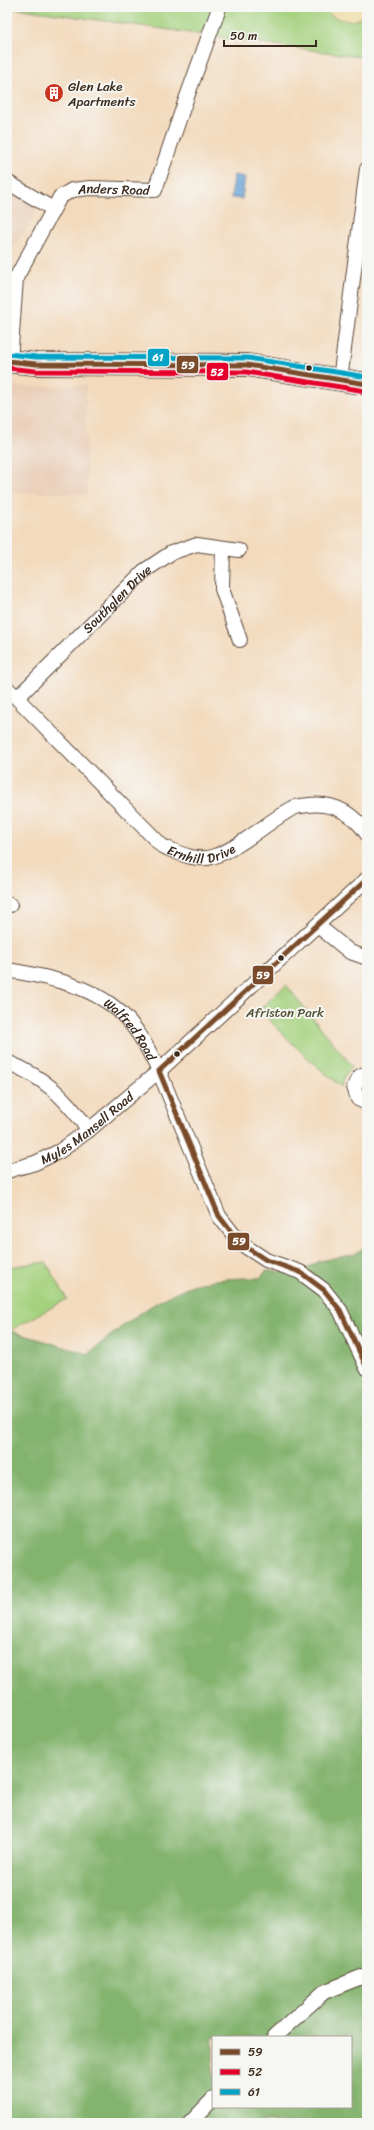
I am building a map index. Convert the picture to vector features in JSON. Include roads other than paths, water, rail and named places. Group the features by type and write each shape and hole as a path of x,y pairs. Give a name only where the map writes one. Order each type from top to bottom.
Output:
{"main road":[{"path":"9,361 44,364 247,365 367,384"}],"street":[{"name":"Anders Road","path":"9,361 16,278 60,197 72,190 90,188 155,190 218,11"},
{"path":"340,380 367,169"},
{"path":"7,182 53,209"},
{"name":"Southglen Drive","path":"12,693 144,571 171,553 197,544 239,550"},
{"path":"223,548 222,589 240,640"},
{"name":"Ernhill Drive","path":"12,693 162,846 187,857 210,857 237,846 294,807 318,804 338,808 358,820 367,834"},
{"name":"Myles Mansell Road","path":"7,1171 35,1163 60,1151 89,1130 160,1071 367,880"},
{"path":"317,925 350,952 367,958"},
{"name":"Walfred Road","path":"7,970 58,980 95,995 112,1005 138,1033 160,1071 219,1216 240,1243 266,1260 300,1272 324,1290 340,1310 367,1368"},
{"path":"7,1062 26,1069 47,1083 65,1100 89,1130"},
{"path":"367,1073 360,1076 354,1087 358,1099 367,1103"},
{"path":"275,2036 324,1992 360,1977 367,1980"},
{"path":"190,2123 212,2101"}],"water":[{"path":"234,175 245,177 242,199 231,198"}],"place":[{"name":"Glen Lake Apartments","path":"54,93"}],"park label":[{"name":"Afriston Park","path":"285,1012"}]}
